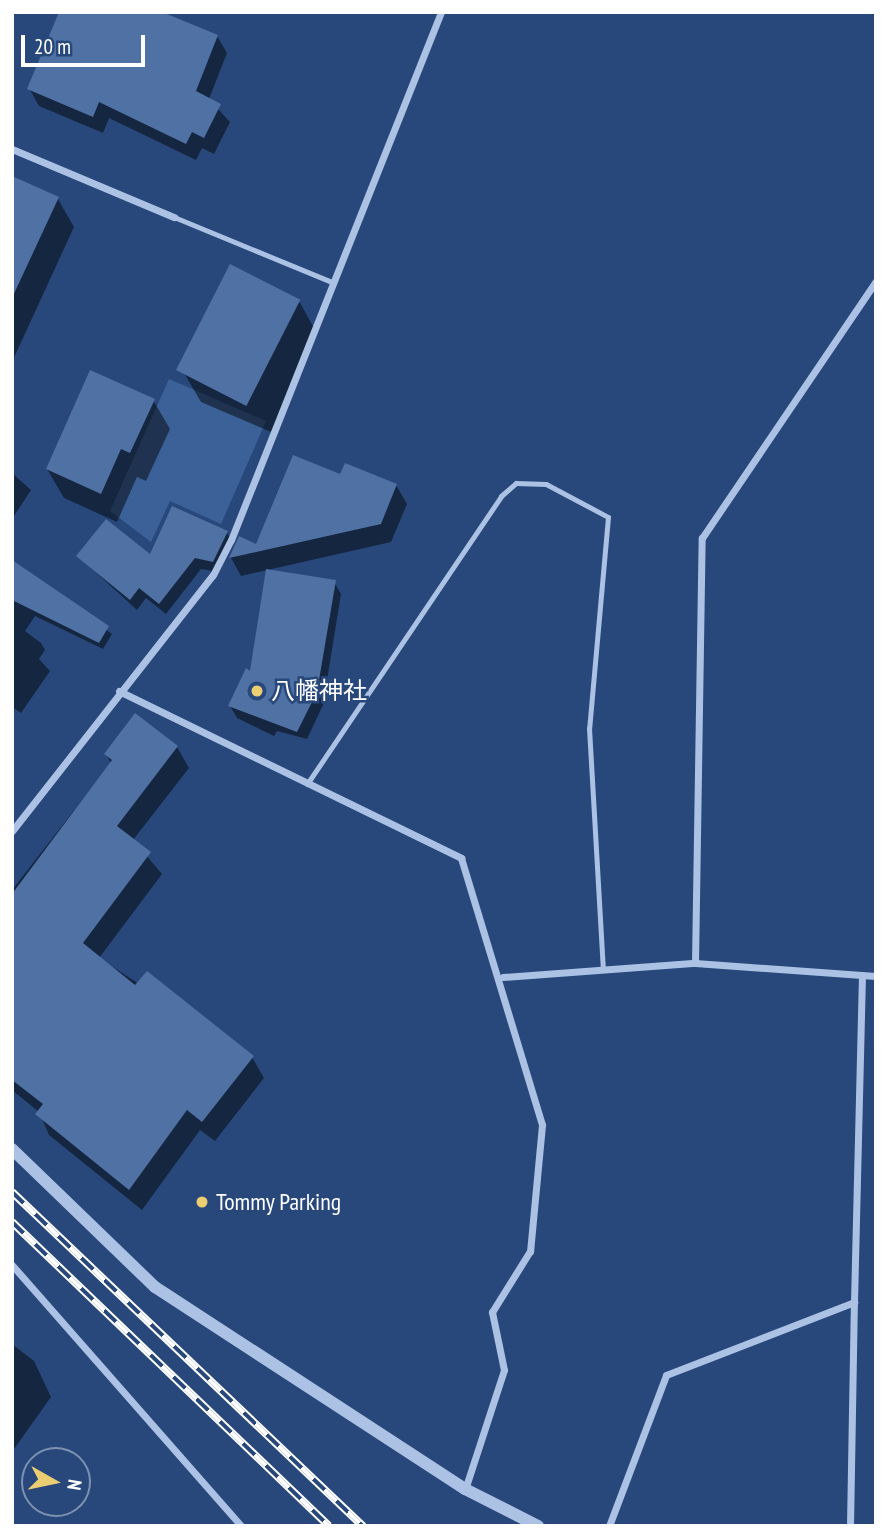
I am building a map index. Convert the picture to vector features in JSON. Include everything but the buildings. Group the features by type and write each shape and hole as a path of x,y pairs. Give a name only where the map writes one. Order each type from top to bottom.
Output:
{"street":[{"path":"12,831 119,691 213,575 232,540 440,12"},
{"path":"12,149 174,217"},
{"path":"695,963 702,538 876,281"},
{"path":"119,691 461,858 503,977 542,1125 530,1251 492,1312 504,1370 466,1489"},
{"path":"503,977 695,963 876,976"},
{"path":"850,1526 862,975"},
{"path":"12,1149 155,1287 466,1489 538,1526"},
{"path":"12,1265 241,1526"},
{"path":"609,1526 666,1375 854,1302"}],"lane":[{"path":"174,217 334,283"},
{"path":"307,783 500,496 516,483 546,484 608,517 589,727 603,970"}],"shaded area":[{"path":"169,379 266,421 221,524 170,501 151,542 110,511"}],"railway":[{"path":"12,1192 363,1526"},
{"path":"12,1222 329,1526"}],"place":[{"name":"八幡神社","path":"257,691"},
{"name":"Tommy Parking","path":"202,1202"}]}
